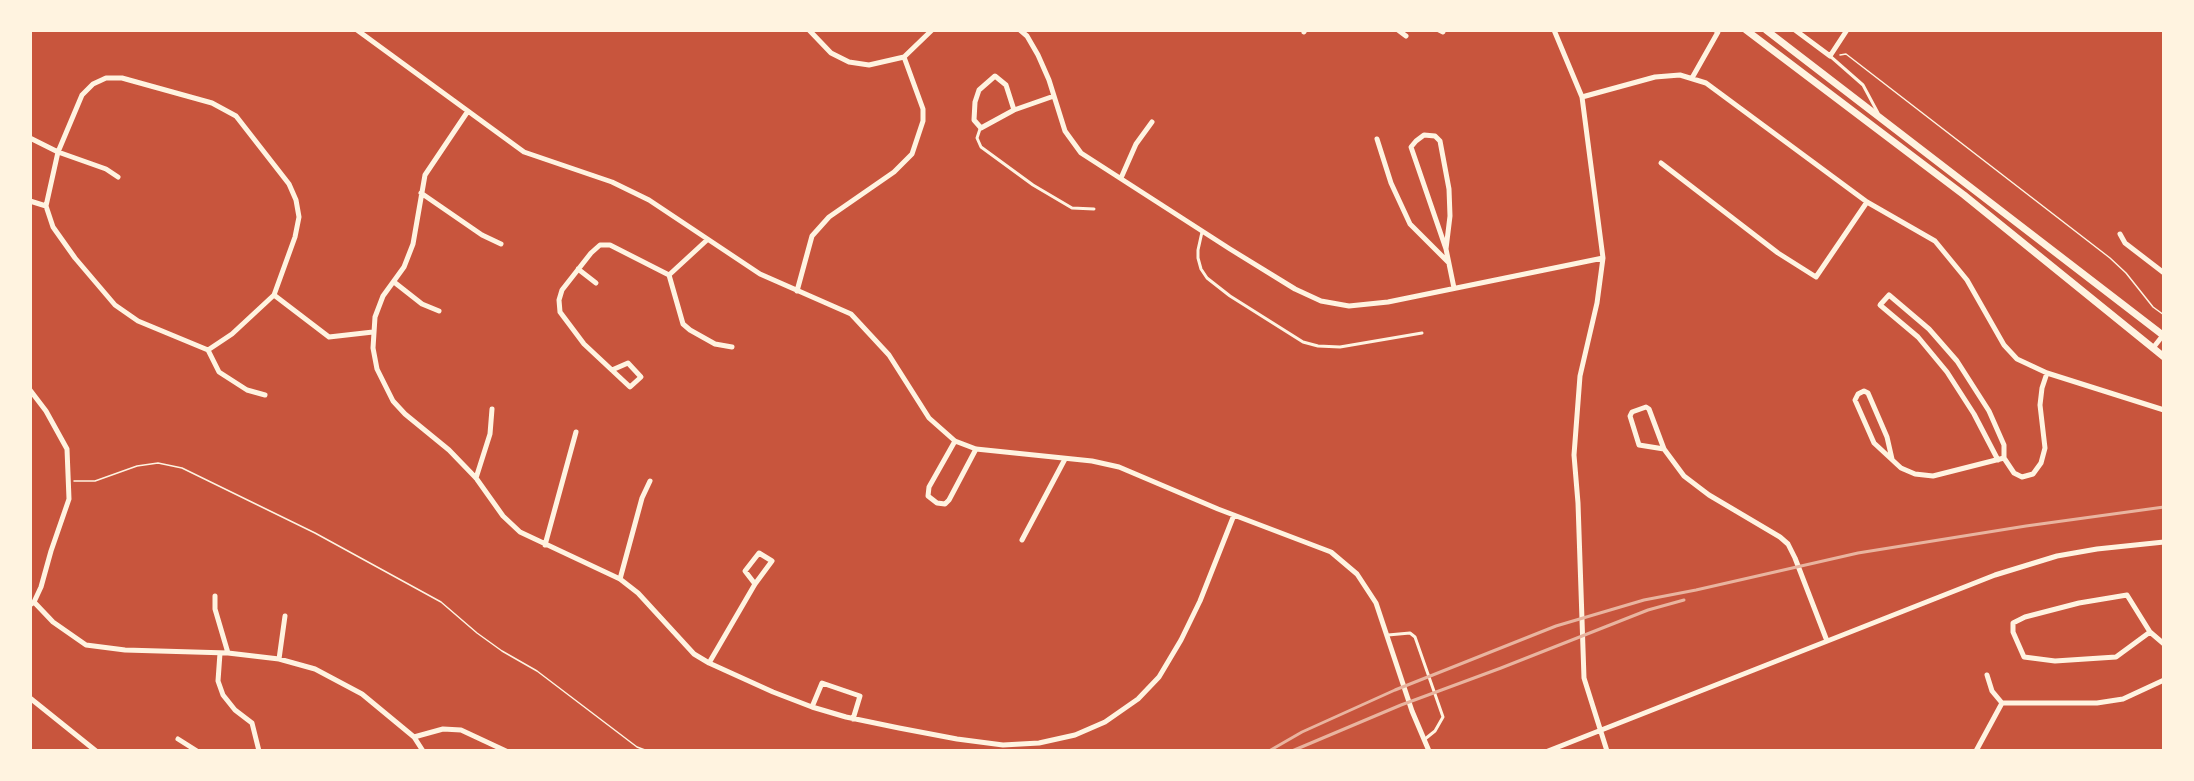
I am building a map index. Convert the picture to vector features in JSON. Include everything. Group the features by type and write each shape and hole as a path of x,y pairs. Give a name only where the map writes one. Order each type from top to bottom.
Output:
{"street":[{"path":"357,30 524,152 612,182 649,201 760,274 851,314 889,355 929,418 955,441 987,451 1092,461 1119,467 1331,552 1357,574 1377,603 1412,711 1429,751"},
{"path":"808,30 831,53 849,62 869,65 904,57 932,30"},
{"path":"1020,30 1027,36 1038,55 1065,131 1081,153 1295,288 1321,301 1348,306 1388,302 1603,258"},
{"path":"1398,30 1406,36"},
{"path":"1554,30 1582,98 1603,258 1597,303 1580,376 1574,455 1578,503 1584,678 1607,751"},
{"path":"1692,78 1719,32 1715,30"},
{"path":"1746,30 1964,195 2164,357"},
{"path":"1766,30 2164,335 2153,348"},
{"path":"1795,30 1830,56 1847,30"},
{"path":"797,291 812,236 829,217 894,172 912,154 923,121 923,109 904,57"},
{"path":"1582,98 1655,77 1680,75 1706,83 1867,202 1935,241 1967,280 2004,345 2017,359 2047,374 2164,410"},
{"path":"1014,110 1006,85 995,76 979,90 975,102 975,120 981,128 1014,110 1054,96"},
{"path":"208,350 232,334 274,295 295,237 299,217 296,200 290,184 236,116 212,103 122,78 106,78 93,84 82,95 58,152 46,206 53,227 75,258 115,305 138,321 208,350 219,372 247,390 265,396"},
{"path":"468,111 425,174 413,244 404,267 383,296 375,317 373,332 377,369 393,401 405,414 449,450 476,478 512,525 520,532 545,545 620,579 638,593 693,654 710,663 812,707 853,718 957,739 1003,745 1039,743 1075,735 1105,722 1138,699 1159,677 1200,601 1234,515"},
{"path":"1120,178 1136,144 1152,122"},
{"path":"1446,249 1450,216 1442,151 1440,141 1435,136 1425,135 1411,147 1446,249 1454,288"},
{"path":"30,138 58,152 106,169 118,177"},
{"path":"1377,139 1391,183 1410,224 1448,262"},
{"path":"1661,163 1778,253 1816,277 1867,202"},
{"path":"422,193 482,235 501,244"},
{"path":"30,201 46,206"},
{"path":"2120,234 2126,243 2164,273"},
{"path":"669,275 707,240"},
{"path":"612,369 628,363 641,377 630,387 584,344 560,312 559,300 562,290 600,245 610,245 669,275 683,324 715,344 732,347"},
{"path":"578,269 596,283"},
{"path":"394,282 422,304 439,311"},
{"path":"274,295 329,337 373,332"},
{"path":"1998,460 1974,414 1947,372 1918,337 1880,305 1889,295 1929,329 1957,361 1989,411 2004,445 2004,458 2014,473 2022,477 2032,474 2041,463 2045,448 2040,405 2047,374"},
{"path":"30,390 46,411 67,449 69,499 41,587 32,604 52,622 86,645 125,650 228,653 279,659 315,669 362,694 414,738 423,751"},
{"path":"1892,459 1887,437 1868,393 1864,391 1858,394 1855,400 1874,443 1902,468 1915,474 1933,476 2004,458"},
{"path":"1664,449 1639,445 1630,416 1632,412 1646,407 1649,409 1664,449 1684,476 1709,495 1788,544 1827,641"},
{"path":"476,478 490,434 492,409"},
{"path":"545,545 576,432"},
{"path":"955,441 929,487 928,496 937,503 945,504 949,500 976,449"},
{"path":"1022,540 1065,459"},
{"path":"620,579 642,498 650,481"},
{"path":"1548,751 1995,575 2057,556 2164,542"},
{"path":"710,663 755,584 772,561 759,553 745,571 755,584"},
{"path":"2150,632 2116,657 2055,661 2024,657 2013,632 2013,623 2025,617 2079,603 2127,595 2150,632 2164,644"},
{"path":"215,596 215,609 228,653"},
{"path":"279,659 285,616"},
{"path":"220,653 218,681 223,695 235,710 252,723 259,751"},
{"path":"1987,675 1992,691 2002,703"},
{"path":"2002,703 2097,703 2123,699 2164,680"},
{"path":"812,707 822,684 860,696 853,718"},
{"path":"30,698 96,751"},
{"path":"1976,751 2002,703"},
{"path":"414,738 443,729 461,730 506,751"},
{"path":"178,739 197,751"}],"lane":[{"path":"1830,56 1863,85 1880,118"},
{"path":"981,128 976,138 981,147 1033,185 1072,208 1094,209"},
{"path":"1203,231 1198,258 1207,278 1230,296 1303,342 1318,346 1340,347 1422,333"},
{"path":"1388,635 1410,633 1415,637 1443,717 1435,731 1425,739"}],"path":[{"path":"1830,56 1846,54 2062,220 2110,258 2126,273 2153,307 2164,315"},
{"path":"68,481 95,481 137,466 158,463 182,468 315,533 441,602 486,639 537,671 637,747 645,750"}],"railway":[{"path":"1269,751 1302,732 1395,690 1556,626 1644,600 1858,553 2164,507"},
{"path":"1292,751 1401,705 1648,610 1684,600"}]}
